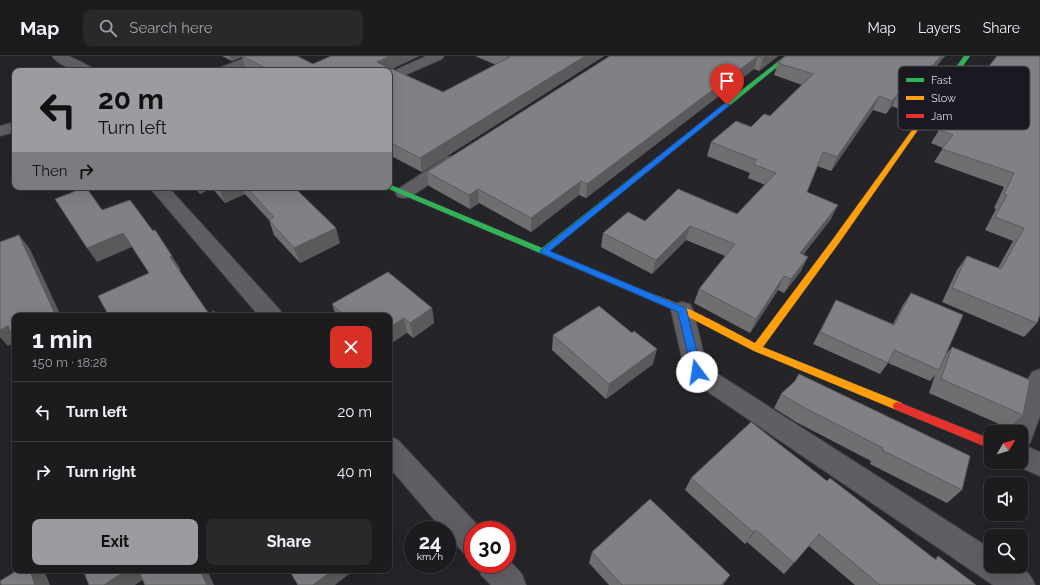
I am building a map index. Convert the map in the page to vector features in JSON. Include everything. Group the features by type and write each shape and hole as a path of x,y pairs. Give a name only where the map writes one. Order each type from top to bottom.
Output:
{"street":[{"path":"59,56 72,64 90,64"},
{"path":"232,68 262,56"},
{"path":"392,77 437,56"},
{"path":"544,251 788,56"},
{"path":"960,66 967,56"},
{"path":"0,131 12,128"},
{"path":"757,348 836,241 915,130"},
{"path":"404,193 463,155"},
{"path":"392,188 682,310 757,348 984,441"},
{"path":"161,190 269,313"},
{"path":"682,310 697,372 984,561"},
{"path":"1024,425 1040,379"},
{"path":"392,451 464,532"},
{"path":"1028,459 1040,464"},
{"path":"500,573 511,585"},
{"path":"1002,573 1020,585"}],"building":[{"path":"242,56 297,56 313,64 331,56 390,56 377,62 385,66 385,68 265,68"},
{"path":"506,56 585,56 420,158 392,144 392,69 443,92 510,57"},
{"path":"610,56 758,56 587,184 581,181 531,218 478,189 469,195 427,172"},
{"path":"786,56 941,56 932,66 898,66 898,94 892,101 879,96 837,157 823,152 807,192 838,205 800,253 808,257 791,279 784,276 756,319 699,289 735,244 690,226 656,260 603,233 628,212 645,221 678,189 737,214 776,173 753,164 757,160 711,142 736,121 751,127 764,114 770,116 813,74 778,63"},
{"path":"997,56 1040,56 1040,315 1037,323 952,288 967,256 1001,269 1024,228 995,217 1007,195 1004,194 1014,173 942,149 953,135 939,130 1030,130 1030,66 989,66"},
{"path":"78,190 88,190 102,210 130,200 153,231 155,230 172,256 170,257 208,313 107,313 98,296 149,273 123,233 87,248 55,199"},
{"path":"249,190 297,190 336,228 294,248 269,220 274,217"},
{"path":"19,235 55,313 12,313 12,336 8,326 0,330 0,242"},
{"path":"388,272 432,308 410,323 404,318 392,326 392,313 342,313 332,304"},
{"path":"911,293 963,315 939,370 894,350 888,363 820,332 836,300 894,325"},
{"path":"599,306 632,333 634,331 657,349 609,384 553,335"},
{"path":"952,347 1030,380 1023,415 941,379"},
{"path":"799,374 970,456 962,490 882,450 883,448 781,394 795,381"},
{"path":"751,422 827,481 830,478 936,560 938,556 976,585 880,585 819,534 794,563 756,530 753,532 691,478"},
{"path":"650,499 730,575 721,585 622,585 592,552"},
{"path":"13,573 31,573 35,585 1,585 0,581"},
{"path":"84,573 122,573 104,585 89,585"},
{"path":"139,573 201,573 207,585 145,585"},
{"path":"291,573 329,573 313,585 298,585"}],"traffic: fast":[{"path":"544,251 788,56"},
{"path":"960,66 967,56"},
{"path":"392,189 649,296"}],"traffic: slow":[{"path":"757,348 836,241 915,130"},
{"path":"649,296 682,310 757,348 898,406"}],"traffic: jam":[{"path":"898,406 984,441"}],"route":[{"path":"697,372 682,310 544,251 727,105"}]}
